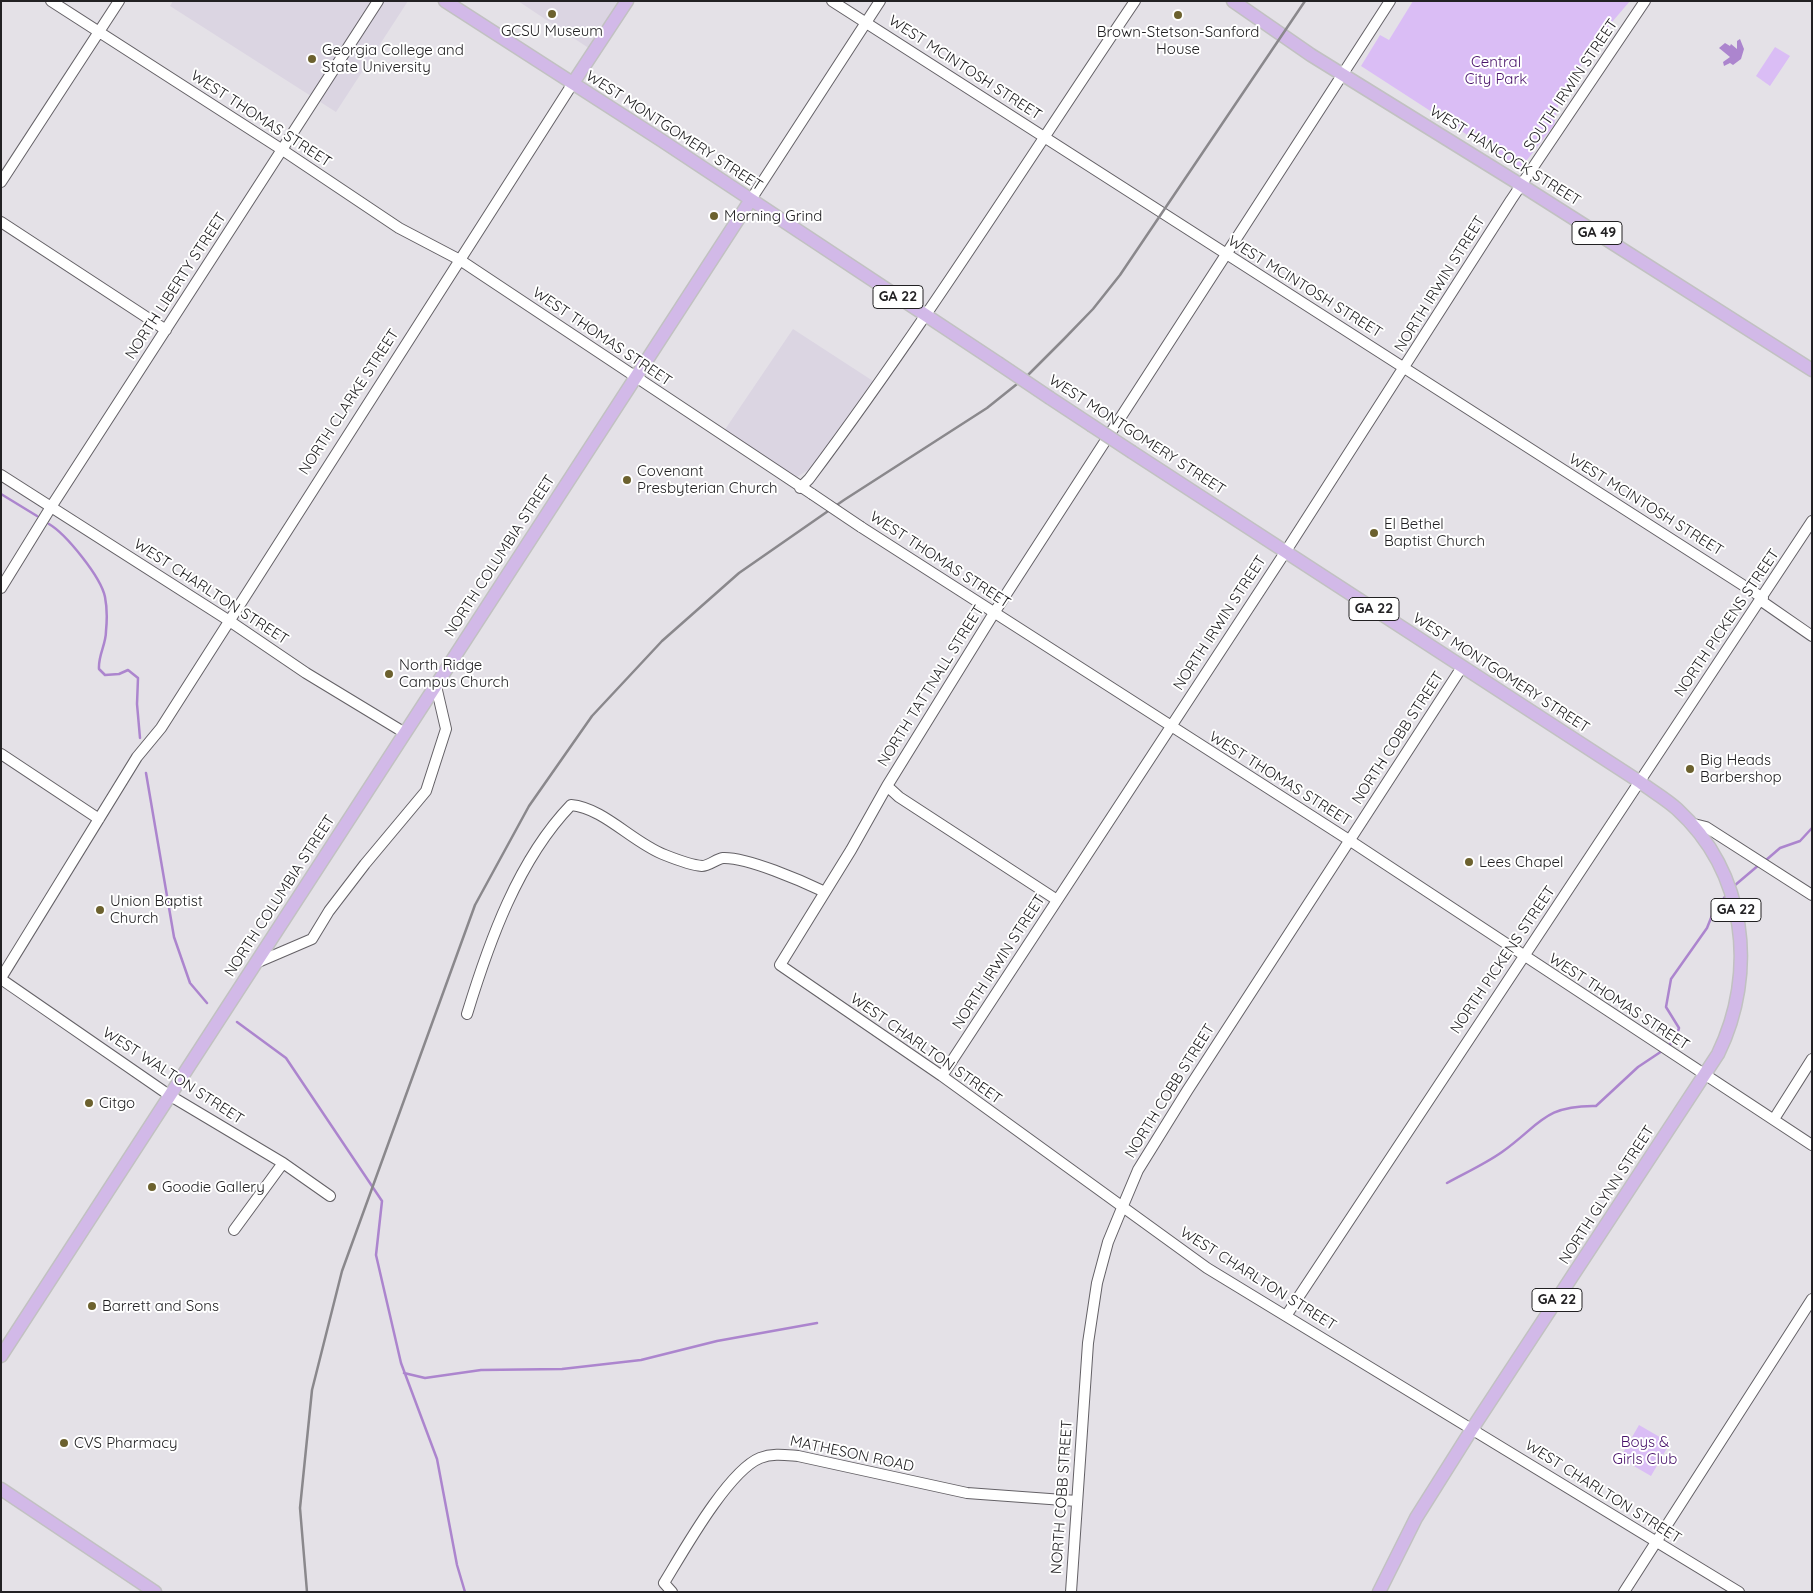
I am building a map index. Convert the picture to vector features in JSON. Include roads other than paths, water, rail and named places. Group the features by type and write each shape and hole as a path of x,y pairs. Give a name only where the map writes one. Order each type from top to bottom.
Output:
{"main road":[{"name":"WEST MONTGOMERY STREET","path":"445,1 926,314 1132,452 1640,782 1676,808 1690,823"},
{"name":"NORTH CLARKE STREET","path":"573,84 627,1"},
{"name":"WEST HANCOCK STREET","path":"1233,1 1343,74 1522,185 1812,370"},
{"name":"NORTH COLUMBIA STREET","path":"1,1356 750,201"},
{"name":"NORTH GLYNN STREET","path":"1379,1592 1416,1518 1472,1429 1705,1076 1724,1042 1736,1009 1741,974 1741,942 1734,903 1725,876 1705,840 1690,823"},
{"path":"1,1489 156,1592"}],"street":[{"name":"WEST THOMAS STREET","path":"51,1 281,149 399,228 460,260 800,488 1349,840 1522,956 1812,1145"},
{"path":"1,182 119,1"},
{"name":"NORTH LIBERTY STREET","path":"1,588 51,506 378,1"},
{"name":"WEST MCINTOSH STREET","path":"832,1 1405,368 1761,599 1812,636"},
{"name":"NORTH COLUMBIA STREET","path":"750,201 880,1"},
{"path":"800,488 809,479 869,398 974,245 1043,136 1135,1"},
{"name":"NORTH TATTNALL STREET","path":"780,965 887,786 994,613 1390,1"},
{"name":"SOUTH IRWIN STREET","path":"1522,185 1645,1"},
{"name":"NORTH CLARKE STREET","path":"1,978 137,756 162,728 228,620 573,84"},
{"name":"NORTH IRWIN STREET","path":"942,1076 1286,552 1522,185"},
{"path":"1,222 166,330"},
{"name":"WEST CHARLTON STREET","path":"1,475 228,620 306,673 405,733"},
{"name":"NORTH PICKENS STREET","path":"1286,1316 1522,956 1640,782 1812,521"},
{"name":"NORTH COBB STREET","path":"1071,1592 1088,1343 1097,1282 1108,1242 1138,1170 1462,667"},
{"path":"256,962 312,939 341,895 426,791 446,728 436,686"},
{"path":"1,754 99,819"},
{"path":"887,786 899,796 1057,900"},
{"path":"467,1014 492,937 516,886 546,838 571,805 585,806 633,838 664,855 702,866 723,858 741,862 788,875 825,892"},
{"name":"WEST MONTGOMERY STREET","path":"1690,823 1706,827 1812,895"},
{"name":"WEST CHARLTON STREET","path":"780,965 942,1076 1207,1268 1654,1542 1739,1592"},
{"name":"WEST WALTON STREET","path":"1,978 170,1095 283,1164 330,1196"},
{"path":"1774,1119 1812,1059"},
{"path":"234,1230 283,1164"},
{"path":"1624,1592 1654,1542 1812,1300"},
{"name":"MATHESON ROAD","path":"672,1592 662,1587 733,1479 760,1458 778,1454 798,1456 967,1493 1077,1501"}],"waterway":[{"path":"1,494 37,516"},
{"path":"49,524 82,557 102,589 106,601 107,623 99,669 105,675 119,674 128,670 138,678 137,704 140,738"},
{"path":"146,773 174,937 190,983 207,1003"},
{"path":"1765,861 1780,848 1800,841 1812,828"},
{"path":"1734,886 1760,864"},
{"path":"1668,1046 1675,1040 1679,1028 1666,1007 1671,979 1707,928 1713,913 1727,894"},
{"path":"237,1022 286,1058 382,1201 376,1255 401,1363 437,1459 457,1565 465,1592"},
{"path":"1447,1183 1495,1156 1553,1113 1565,1109 1596,1106 1638,1067 1662,1051"},
{"path":"404,1373 425,1378 481,1370 562,1369 641,1360 717,1341 817,1323"}],"railway":[{"path":"307,1592 300,1508 312,1390 342,1271 475,905 529,806 592,716 662,641 739,573 844,500 987,408 1027,376 1093,309 1120,275 1305,1"}],"place":[{"name":"GCSU Museum","path":"552,14"},
{"name":"Brown-Stetson-Sanford House","path":"1178,15"},
{"name":"Georgia College and State University","path":"312,59"},
{"name":"Morning Grind","path":"714,216"},
{"name":"Covenant Presbyterian Church","path":"627,480"},
{"name":"El Bethel Baptist Church","path":"1374,533"},
{"name":"North Ridge Campus Church","path":"389,674"},
{"name":"Big Heads Barbershop","path":"1690,769"},
{"name":"Lees Chapel","path":"1469,862"},
{"name":"Union Baptist Church","path":"100,910"},
{"name":"Citgo","path":"89,1103"},
{"name":"Goodie Gallery","path":"152,1187"},
{"name":"Barrett and Sons","path":"92,1306"},
{"name":"CVS Pharmacy","path":"64,1443"}],"park label":[{"name":"Central City Park","path":"1496,70"},
{"name":"Boys & Girls Club","path":"1645,1450"}]}
